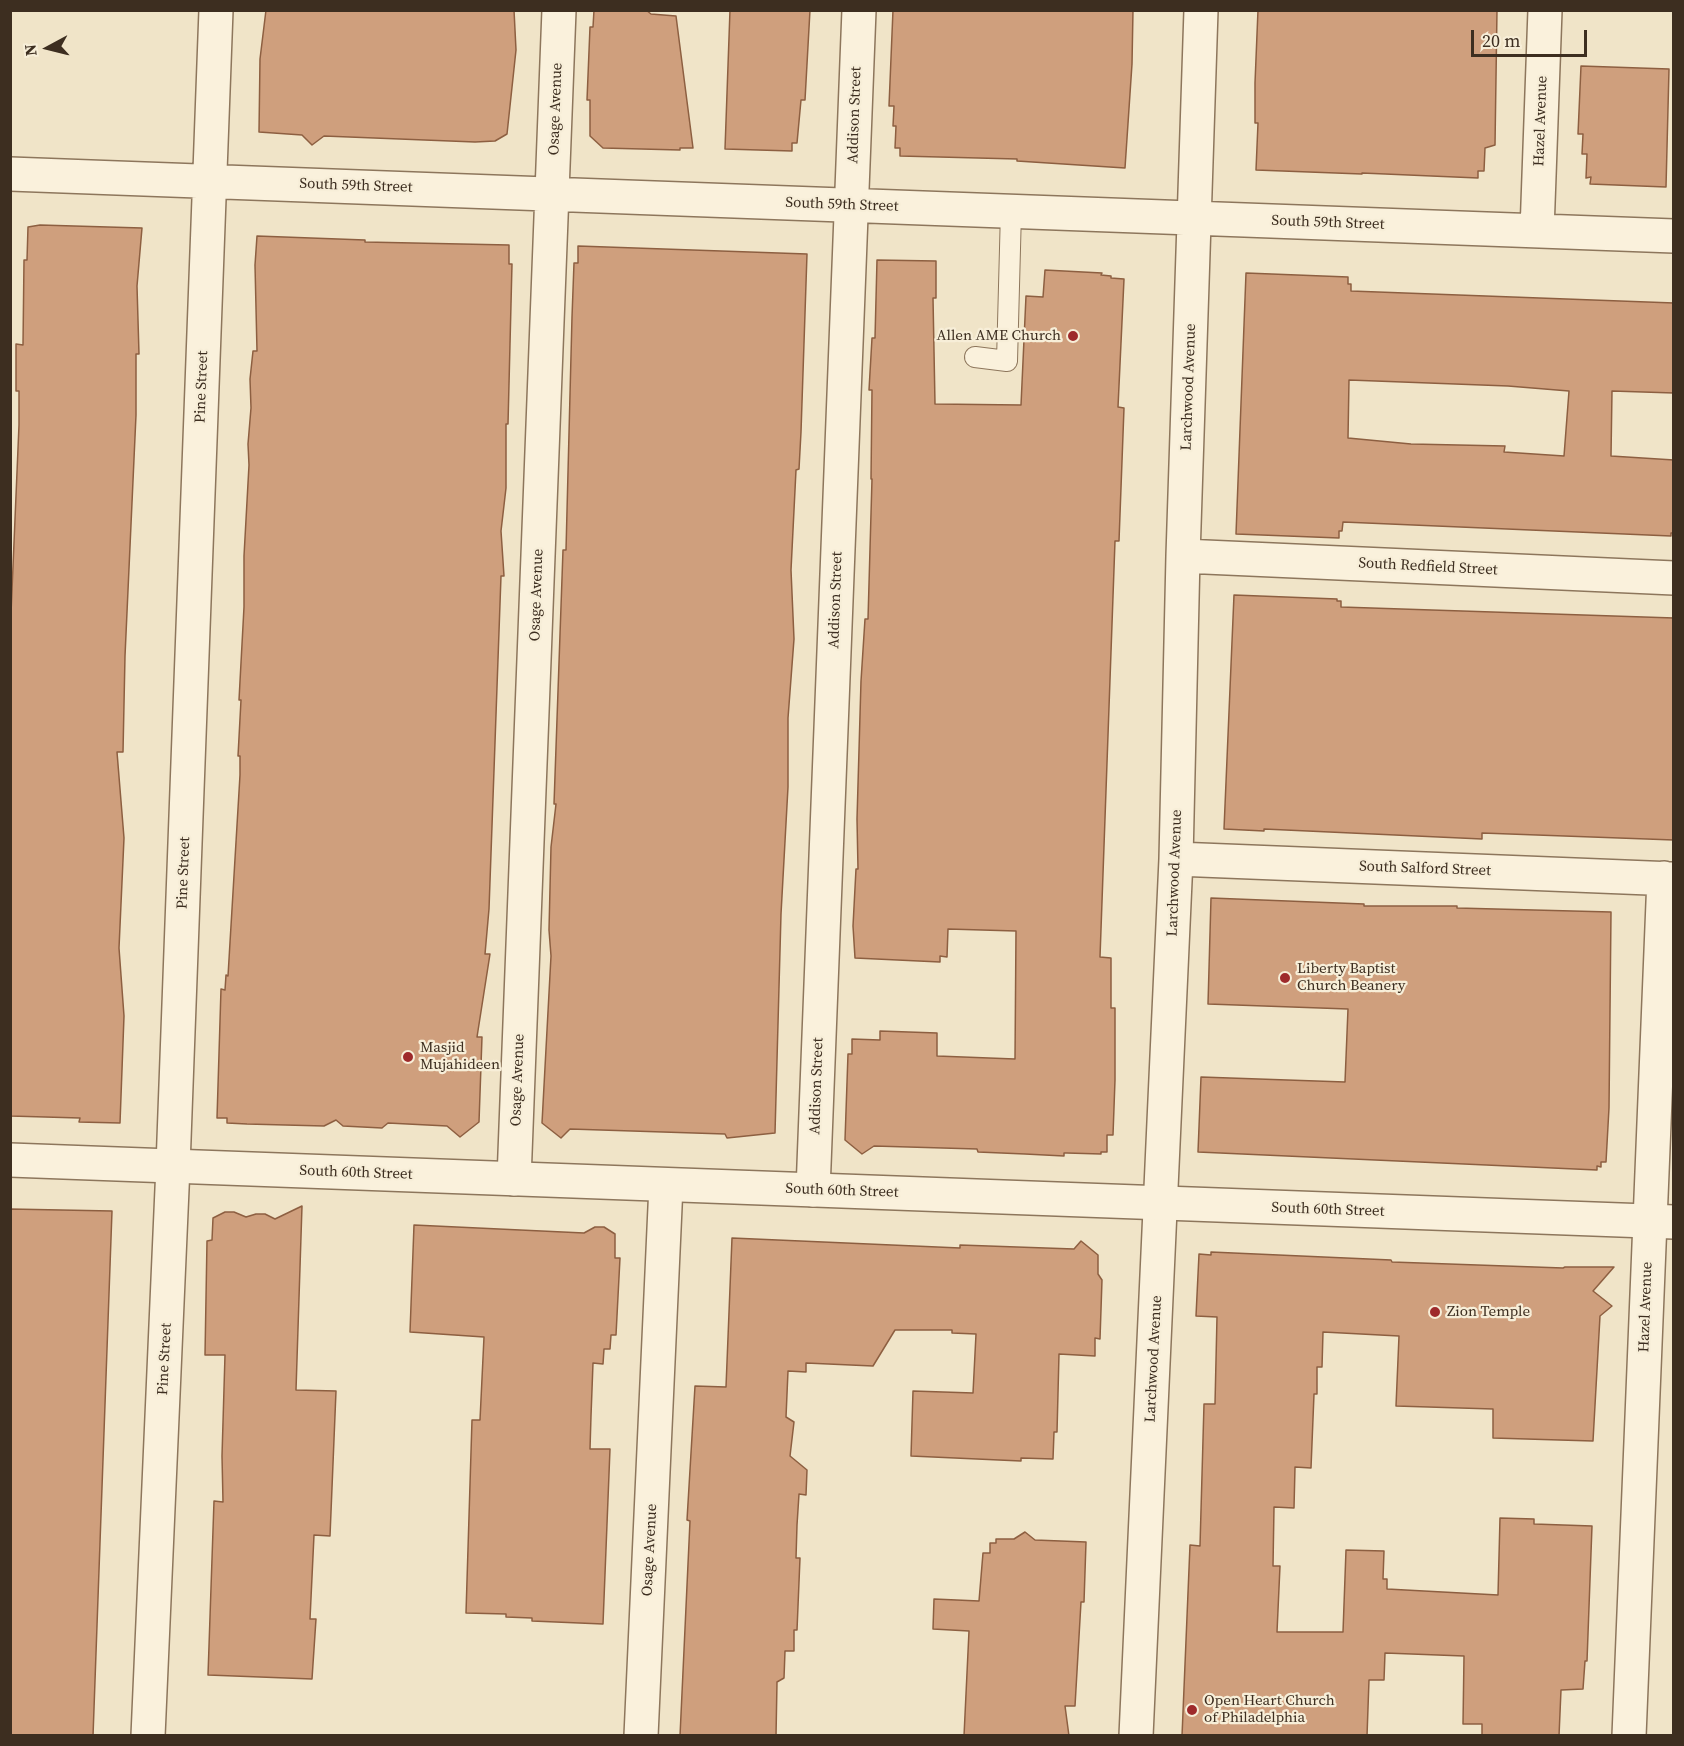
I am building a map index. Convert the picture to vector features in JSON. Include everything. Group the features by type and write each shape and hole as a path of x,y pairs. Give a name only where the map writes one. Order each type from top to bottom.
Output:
{"street":[{"name":"Pine Street","path":"148,1736 173,1166 216,10"},
{"name":"Osage Avenue","path":"514,1179 559,10"},
{"name":"Addison Street","path":"813,1190 859,10"},
{"name":"Larchwood Avenue","path":"1136,1736 1176,859 1183,556 1201,10"},
{"name":"Hazel Avenue","path":"1537,231 1545,10"},
{"name":"South 59th Street","path":"10,174 1674,236"},
{"name":"South Redfield Street","path":"1183,556 1674,578"},
{"name":"South Salford Street","path":"1176,859 1669,879"},
{"name":"Hazel Avenue","path":"1629,1736 1662,1222 1669,879"},
{"name":"South 60th Street","path":"10,1160 1662,1222"},
{"name":"Osage Avenue","path":"641,1736 666,1185"}],"lane":[{"path":"975,357 1007,362 1011,211"}],"building":[{"path":"266,10 514,10 516,50 507,134 495,141 475,142 324,136 312,145 302,135 259,132 260,59"},
{"path":"594,10 646,10 651,14 676,16 693,148 680,148 680,150 603,148 590,136 590,100 587,100 590,27 593,27"},
{"path":"730,10 810,10 805,100 801,100 797,143 792,143 792,151 725,149"},
{"path":"893,10 1133,10 1125,168 1017,161 1017,159 900,156 900,148 895,148 894,106 889,106"},
{"path":"1258,10 1497,10 1495,145 1485,148 1484,171 1478,171 1478,178 1256,170 1258,123 1255,123 1255,83"},
{"path":"1581,66 1669,69 1666,187 1590,184 1591,177 1586,178 1587,154 1582,154 1583,134 1578,134"},
{"path":"40,225 142,228 137,286 139,354 136,354 136,415 123,752 117,752 124,838 119,948 124,1016 120,1123 79,1122 80,1118 10,1116 10,637 19,425 16,344 23,345 24,260 27,260 28,227"},
{"path":"257,236 365,240 365,242 509,245 509,264 512,264 508,424 506,424 506,488 501,531 504,576 501,576 489,909 485,954 490,954 477,1037 482,1037 479,1122 460,1137 447,1126 388,1123 382,1128 343,1126 336,1120 324,1126 247,1124 227,1123 227,1118 217,1118 221,989 225,990 226,975 228,976 240,775 240,756 238,756 241,700 239,700 251,408 250,379 253,351 257,351 255,265"},
{"path":"578,246 807,254 801,432 799,469 796,470 791,570 794,639 788,718 788,787 781,914 775,1133 727,1138 725,1134 570,1129 561,1138 542,1123 551,956 549,930 551,847 556,804 554,804 563,550 566,550 574,263 578,263"},
{"path":"877,260 936,261 936,298 933,298 935,404 1021,405 1026,296 1043,297 1045,270 1102,273 1101,275 1111,276 1111,278 1124,279 1118,407 1124,408 1119,541 1115,541 1100,957 1111,958 1111,1008 1115,1008 1115,1080 1113,1135 1107,1135 1107,1152 1101,1152 1101,1154 1064,1153 1064,1156 978,1152 977,1149 874,1146 862,1154 845,1140 848,1054 852,1054 852,1039 880,1040 880,1031 937,1033 937,1056 1015,1059 1016,931 948,929 947,957 940,956 940,962 855,958 853,926 856,869 858,869 861,681 865,619 868,619 872,479 872,390 869,390 872,338 875,338"},
{"path":"1246,273 1348,277 1351,291 1674,303 1674,393 1612,391 1611,456 1674,460 1674,533 1671,533 1671,536 1343,522 1339,538 1236,534","holes":["1349,380 1508,386 1569,391 1564,456 1504,452 1505,446 1411,444 1348,438"]},
{"path":"1234,595 1337,599 1341,601 1341,607 1674,618 1674,840 1482,833 1482,839 1224,829"},
{"path":"1211,898 1364,904 1364,906 1457,906 1457,908 1611,912 1609,1108 1606,1162 1601,1162 1601,1167 1597,1166 1597,1170 1198,1152 1201,1077 1345,1082 1348,1009 1208,1004"},
{"path":"302,1206 296,1390 336,1391 330,1536 314,1535 310,1619 316,1619 312,1679 208,1675 214,1501 223,1502 225,1355 205,1355 207,1241 212,1240 213,1218 225,1212 234,1212 246,1217 265,1214 275,1219"},
{"path":"10,1209 112,1211 93,1736 10,1736"},
{"path":"414,1225 584,1233 595,1227 604,1227 615,1234 615,1258 620,1258 616,1335 611,1335 610,1349 604,1349 603,1364 593,1363 591,1416 590,1449 610,1449 603,1624 532,1621 532,1618 506,1617 506,1614 466,1613 472,1420 480,1420 484,1337 410,1332"},
{"path":"732,1238 960,1248 960,1245 1074,1249 1081,1241 1098,1255 1098,1274 1102,1280 1100,1339 1095,1338 1095,1356 1059,1354 1057,1432 1054,1432 1053,1459 1021,1458 1021,1461 911,1456 913,1391 973,1393 976,1334 952,1333 952,1330 895,1330 873,1366 806,1363 806,1372 788,1371 786,1417 794,1422 790,1456 807,1470 806,1495 799,1494 797,1525 796,1558 800,1558 797,1630 794,1630 794,1651 785,1651 784,1678 777,1682 776,1736 680,1736 690,1521 687,1520 695,1386 726,1387"},
{"path":"1211,1252 1391,1260 1392,1262 1563,1268 1614,1267 1593,1291 1612,1306 1600,1316 1593,1441 1493,1438 1493,1409 1396,1406 1399,1336 1323,1332 1322,1367 1317,1367 1317,1394 1314,1394 1311,1468 1295,1467 1294,1508 1274,1507 1273,1566 1280,1566 1277,1632 1343,1632 1346,1550 1384,1551 1383,1579 1387,1579 1387,1589 1498,1595 1500,1518 1534,1519 1534,1524 1592,1526 1587,1661 1585,1661 1583,1689 1561,1690 1559,1736 1482,1736 1482,1724 1463,1724 1464,1656 1385,1653 1384,1680 1369,1680 1367,1736 1182,1736 1190,1545 1200,1546 1204,1404 1215,1404 1217,1317 1196,1316 1199,1254 1211,1255"},
{"path":"1025,1532 1035,1540 1086,1542 1084,1602 1081,1602 1075,1706 1065,1706 1069,1736 964,1736 969,1631 933,1629 934,1599 979,1601 983,1553 990,1553 990,1543 996,1543 996,1539 1014,1539"}],"place":[{"name":"Allen AME Church","path":"1073,336"},
{"name":"Liberty Baptist Church Beanery","path":"1285,978"},
{"name":"Masjid Mujahideen","path":"408,1057"},
{"name":"Zion Temple","path":"1435,1312"},
{"name":"Open Heart Church of Philadelphia","path":"1192,1710"}]}
